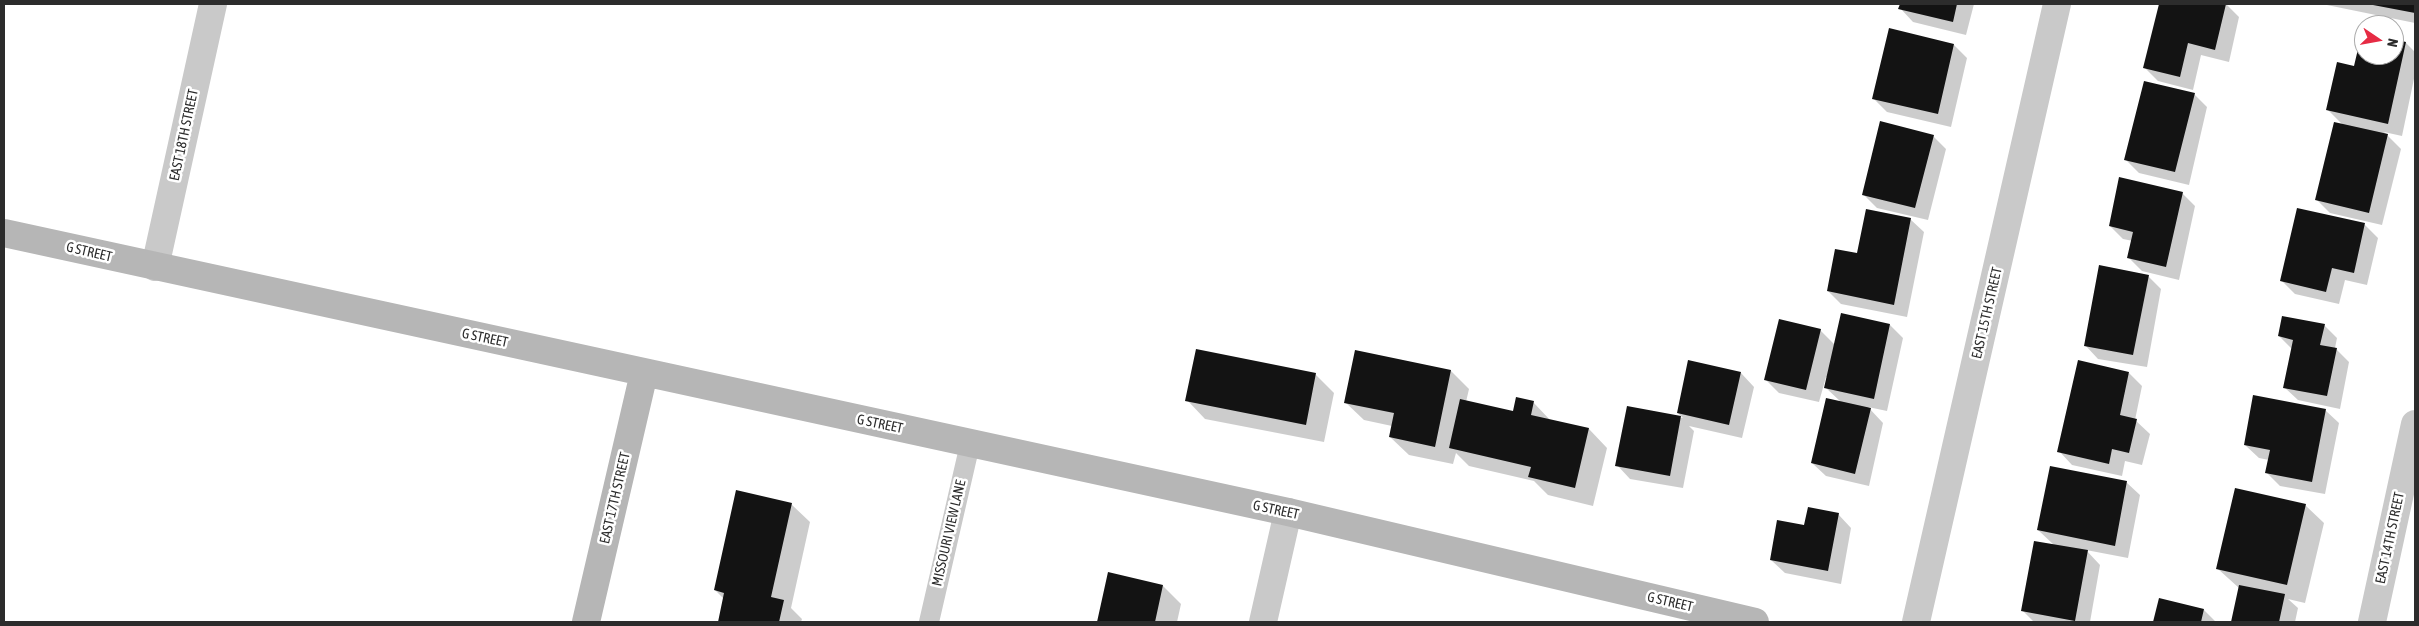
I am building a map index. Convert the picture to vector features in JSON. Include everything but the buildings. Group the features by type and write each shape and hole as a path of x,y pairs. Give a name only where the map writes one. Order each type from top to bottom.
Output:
{"main road":[{"name":"G STREET","path":"4,233 1288,512 1756,622"},
{"name":"EAST 17TH STREET","path":"586,622 644,373"}],"street":[{"name":"EAST 18TH STREET","path":"155,267 213,4"},
{"name":"EAST 15TH STREET","path":"1916,622 2057,4"},
{"name":"EAST 14TH STREET","path":"2372,622 2415,424"},
{"path":"1263,622 1288,512"}],"lane":[{"name":"MISSOURI VIEW LANE","path":"929,622 970,444"}]}
